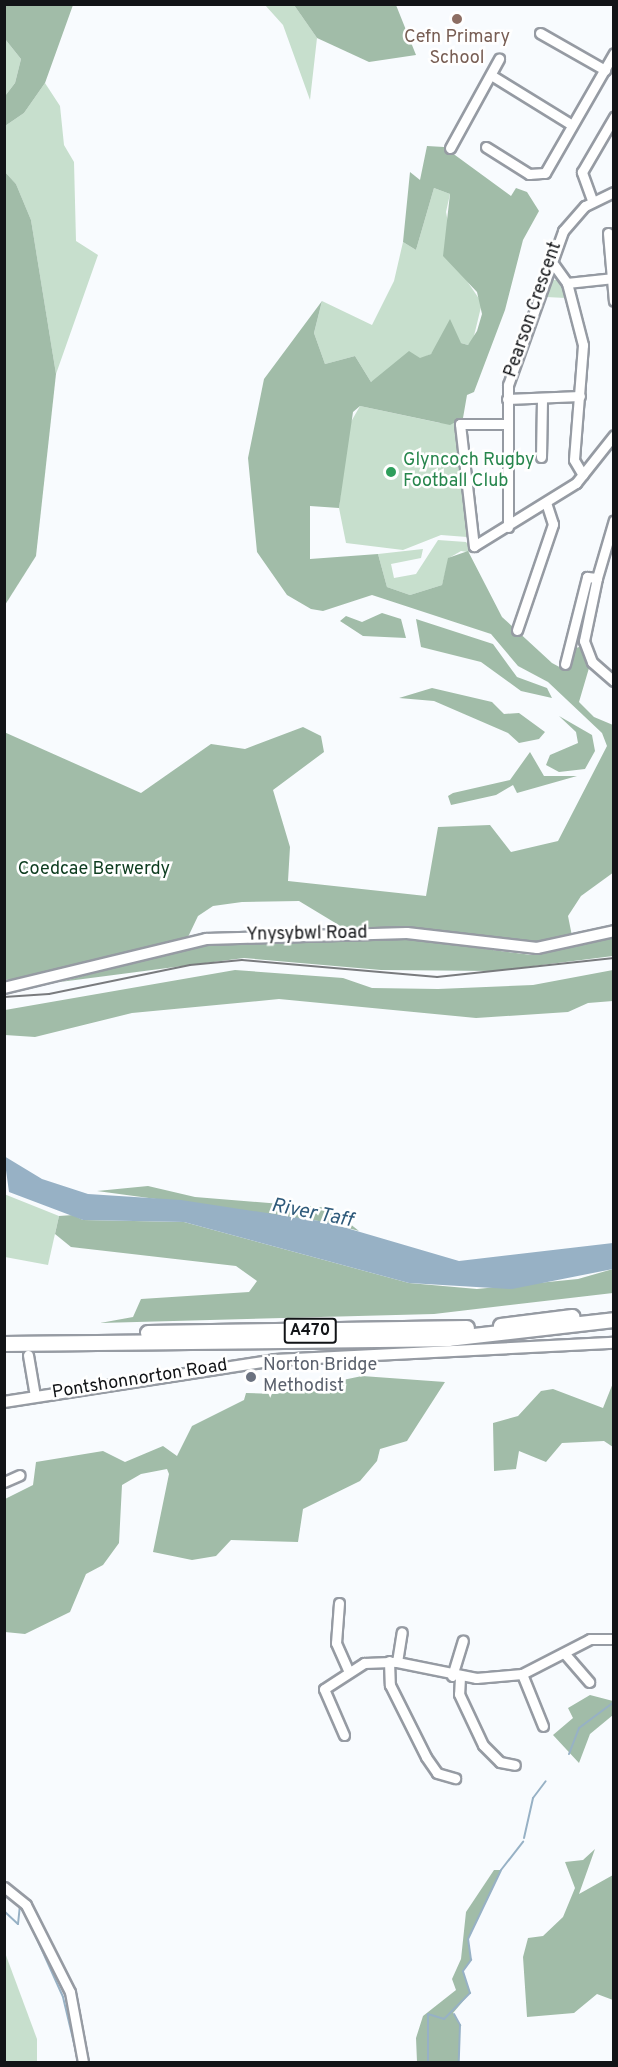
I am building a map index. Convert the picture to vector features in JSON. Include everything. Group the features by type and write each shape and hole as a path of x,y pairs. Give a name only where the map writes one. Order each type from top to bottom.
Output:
{"highway":[{"name":"A470","path":"4,1335 449,1329 614,1312"},
{"name":"A470","path":"4,1344 448,1339 614,1320"}],"main road":[{"name":"Ynysybwl Road","path":"4,988 206,939 406,933 537,948 614,931"},
{"name":"Pontshonnorton Road","path":"4,1402 276,1360 527,1350 614,1343"}],"street":[{"path":"540,33 605,70"},
{"path":"486,147 529,174 548,169 614,53"},
{"path":"450,148 499,59"},
{"path":"491,75 572,125"},
{"path":"592,200 582,172 614,117"},
{"name":"Pearson Crescent","path":"508,527 507,399 554,265 563,231 592,200 614,192"},
{"path":"608,233 614,301"},
{"path":"554,265 567,283 584,345 574,460 584,475"},
{"path":"567,283 613,278"},
{"path":"507,399 580,396"},
{"path":"541,457 542,399"},
{"path":"506,424 460,424 469,532 474,546 546,503 584,475 614,435"},
{"path":"517,630 553,524 546,503"},
{"path":"614,520 597,578 584,641 592,662 614,681"},
{"path":"565,664 587,577 597,578"},
{"path":"28,1355 35,1396"},
{"path":"4,1482 20,1475"},
{"path":"336,1608 336,1644 350,1672"},
{"path":"402,1632 393,1662 390,1685 426,1757 437,1773 455,1778"},
{"path":"344,1735 324,1689 370,1661 393,1662 456,1676 522,1674 565,1654 590,1639 614,1639"},
{"path":"464,1641 456,1676 459,1694 483,1745 500,1762 515,1765"},
{"path":"565,1654 589,1682"},
{"path":"522,1674 543,1726"},
{"path":"4,1887 27,1905 70,1992 83,2062"}],"green space":[{"path":"5,4 73,5 45,83 24,113 5,126 5,96 15,83 21,59 5,39"},
{"path":"265,5 294,5 317,38 310,100 283,25"},
{"path":"294,5 396,5 416,55 369,62 317,38"},
{"path":"5,39 21,59 15,83 5,96"},
{"path":"45,83 60,106 64,145 74,162 76,241 98,255 56,374 31,220 16,184 5,172 5,126 24,113"},
{"name":"Coedcae Berwerdy","path":"427,146 444,147 511,196 516,188 527,192 539,211 523,240 505,310 474,392 467,395 463,418 450,425 360,406 353,412 339,508 310,506 310,559 378,554 387,587 410,595 442,585 448,558 468,551 502,617 552,663 565,670 570,650 582,646 589,668 579,702 594,717 613,725 614,872 581,896 568,916 572,936 538,942 342,927 299,901 242,902 213,906 198,916 188,937 69,972 5,980 4,732 141,793 211,744 245,749 303,727 321,736 324,752 273,790 290,847 288,881 426,896 438,827 490,825 511,852 558,841 607,746 602,733 548,682 518,666 491,634 372,595 323,611 311,609 287,595 257,552 248,458 264,379 322,301 314,333 325,364 355,356 371,382 409,351 420,358 431,354 450,319 461,343 468,345 477,331 482,314 477,292 443,256 450,194 434,188 416,250 403,242 410,172 420,180"},
{"path":"5,172 16,184 31,220 56,374 36,556 5,605"},
{"path":"434,188 450,194 446,212 456,265 482,303 473,340 468,345 444,338 431,354 371,382 355,356 325,364 314,333 322,301 372,325 394,281 403,242 416,250"},
{"path":"552,280 560,280 566,298 546,297"},
{"path":"360,406 440,423 457,421 467,537 441,535 403,550 346,543 339,508 348,427"},
{"path":"438,540 466,542 474,553 461,551 449,558 442,585 410,595 387,587 378,554 423,549 421,558 391,564 394,578 416,574"},
{"path":"382,613 401,619 406,638 363,636 340,621 346,616 362,622"},
{"path":"416,619 493,644 517,677 547,688 552,698 521,691 481,662 421,647"},
{"path":"432,688 492,702 504,714 519,713 545,732 539,739 519,743 508,733 434,701 399,698"},
{"path":"559,716 592,735 595,751 585,769 559,772 546,765 550,755 578,743 576,732"},
{"path":"530,752 544,776 577,776 517,793 513,785 496,795 451,805 448,796 453,793 510,780"},
{"path":"613,936 613,956 494,971 381,970 244,958 60,982 208,944 399,938 532,955"},
{"path":"235,970 343,978 372,988 438,989 533,985 613,970 613,1001 588,1003 568,1012 476,1018 279,999 132,1013 35,1037 5,1035 5,1010"},
{"path":"148,1186 195,1197 330,1208 359,1231 326,1222 97,1191"},
{"path":"4,1194 59,1216 48,1265 5,1257"},
{"path":"73,1215 83,1220 184,1222 409,1283 477,1289 578,1279 613,1269 613,1293 434,1314 100,1323 133,1317 141,1299 249,1292 257,1281 236,1266 71,1247 55,1234 59,1216"},
{"path":"362,1376 445,1382 407,1441 380,1449 377,1461 360,1481 303,1509 298,1542 231,1540 216,1556 192,1560 153,1552 169,1474 167,1469 141,1474 122,1485 119,1543 103,1565 86,1574 70,1612 25,1634 5,1632 5,1499 33,1485 36,1462 103,1451 125,1462 163,1446 177,1456 192,1426 244,1400 246,1393 276,1394"},
{"path":"613,1383 613,1447 604,1441 562,1443 546,1462 519,1451 516,1469 494,1471 493,1423 518,1416 541,1391 553,1389 603,1408"},
{"path":"590,1695 613,1701 613,1715 590,1734 579,1763 553,1735 573,1718 568,1708"},
{"path":"595,1849 579,1894 613,1875 613,2000 597,1994 574,2013 527,2017 523,1957 528,1938 543,1936 563,1917 575,1888 565,1862 583,1860"},
{"path":"494,1870 501,1870 468,1939 471,1960 463,1971 470,1993 453,2013 460,2025 459,2062 417,2062 416,2038 423,2016 456,1990 452,1979 461,1959 466,1912"},
{"path":"4,1950 37,2039 37,2062 5,2062"}],"water":[{"path":"4,1156 42,1179 88,1194 181,1200 326,1222 459,1261 613,1243 613,1269 512,1289 409,1283 184,1222 83,1220 9,1192"}],"waterway":[{"path":"569,1754 579,1728 614,1702"},
{"path":"524,1838 533,1798 546,1781"},
{"path":"428,2062 428,2014 444,2019 470,1993 463,1971 471,1960 468,1939 501,1870 523,1842"},
{"path":"4,1911 18,1924 20,1905"},
{"path":"28,1919 63,1997 78,2060"},
{"path":"454,2014 460,2025 459,2062"}],"railway":[{"path":"4,997 49,994 190,965 242,960 437,977 614,958"}],"place":[{"name":"Cefn Primary School","path":"457,19"},
{"name":"Glyncoch Rugby Football Club","path":"391,472"},
{"name":"Norton Bridge Methodist","path":"251,1377"}],"water label":[{"name":"River Taff","path":"312,1214"}]}
